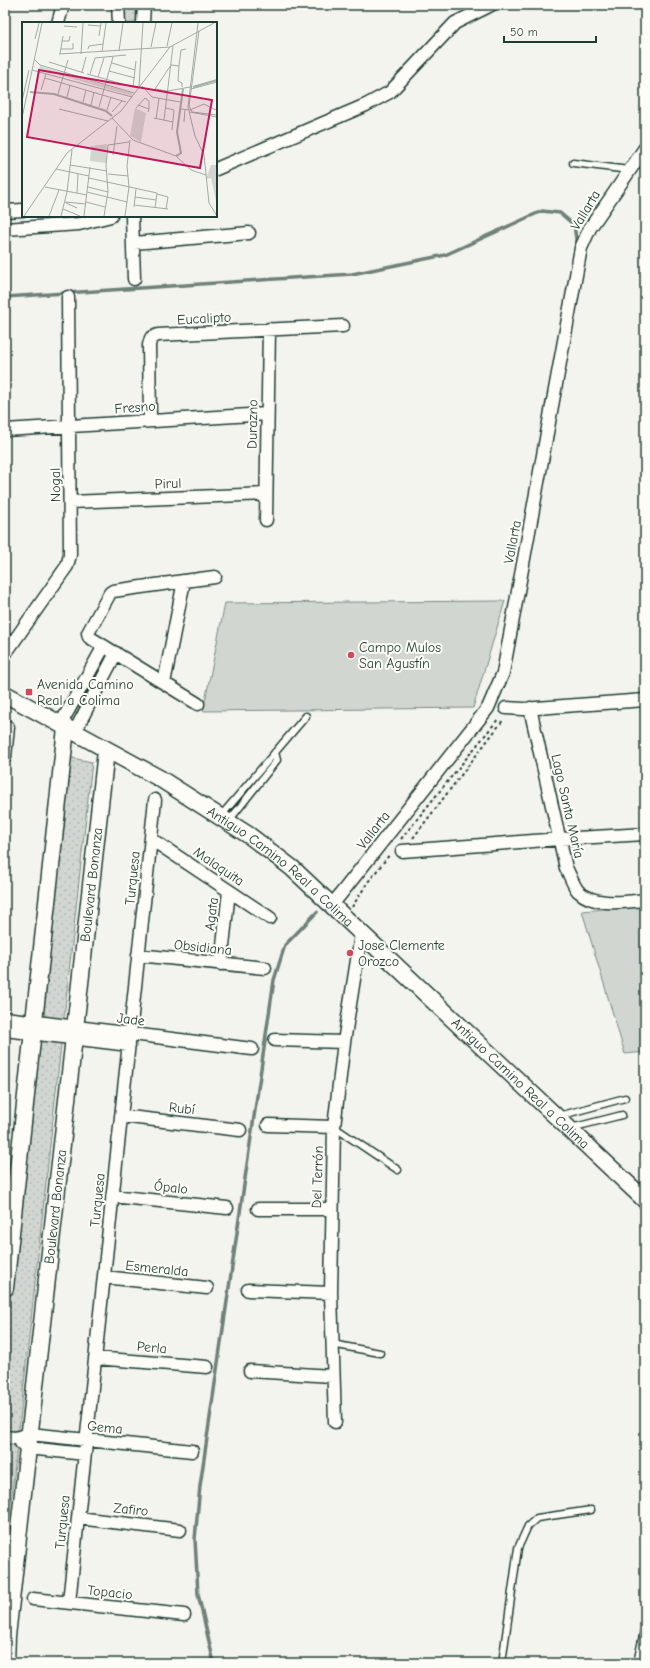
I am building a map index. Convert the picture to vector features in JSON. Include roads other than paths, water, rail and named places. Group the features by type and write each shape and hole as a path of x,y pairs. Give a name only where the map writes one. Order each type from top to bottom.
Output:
{"street":[{"path":"58,22 63,5"},
{"path":"118,5 119,22"},
{"path":"143,22 144,5"},
{"path":"217,169 366,105 390,92 455,23 491,5"},
{"name":"Vallarta","path":"332,905 488,708 503,673 581,248 590,228 645,148"},
{"path":"5,211 22,210"},
{"path":"5,229 79,224 107,217"},
{"path":"132,217 134,279"},
{"path":"134,243 249,233"},
{"name":"Nogal","path":"5,654 11,641 68,566 70,554 70,502 68,297"},
{"name":"Eucalipto","path":"150,421 149,344 151,338 158,335 343,326"},
{"name":"Durazno","path":"266,520 269,330"},
{"name":"Fresno","path":"5,430 267,414"},
{"name":"Pirul","path":"70,502 266,494"},
{"path":"198,704 89,637 88,630 110,594 116,590 215,577"},
{"path":"164,683 184,581"},
{"path":"5,1288 67,728 104,646"},
{"path":"67,728 116,653"},
{"name":"Antiguo Camino Real a Colima","path":"5,694 12,703 67,728 106,751 158,778 224,820 292,868 645,1200"},
{"path":"506,708 530,708 645,700"},
{"name":"Lago Santa María","path":"530,708 566,868 578,890 593,900 617,903 645,900"},
{"path":"5,757 8,727"},
{"name":"Boulevard Bonanza","path":"6,1663 20,1439 74,1033 106,751"},
{"name":"Turquesa","path":"69,1602 155,800"},
{"path":"398,848 645,834"},
{"name":"Malaquita","path":"151,839 270,918"},
{"name":"Agata","path":"221,964 229,891"},
{"name":"Del Terrón","path":"335,1422 332,1376 331,1293 331,1209 334,1127 344,1042 361,934"},
{"name":"Obsidiana","path":"138,955 265,968"},
{"name":"Jade","path":"5,1018 33,1028"},
{"name":"Jade","path":"5,1030 33,1028 129,1040 252,1049"},
{"path":"275,1040 344,1042"},
{"name":"Rubí","path":"121,1116 240,1130"},
{"path":"268,1125 334,1127"},
{"name":"Ópalo","path":"112,1196 227,1208"},
{"path":"258,1209 331,1209"},
{"name":"Esmeralda","path":"104,1277 207,1288"},
{"path":"248,1290 331,1293"},
{"name":"Perla","path":"95,1358 207,1367"},
{"path":"250,1371 332,1376"},
{"name":"Gema","path":"20,1439 86,1440 192,1451"},
{"name":"Gema","path":"20,1439 85,1454"},
{"name":"Zafiro","path":"78,1518 180,1530"},
{"name":"Topacio","path":"33,1599 184,1615"}],"lane":[{"path":"573,163 629,170"},
{"path":"224,820 254,776 306,716"},
{"path":"224,820 261,782 277,760 275,752"},
{"path":"254,776 261,782"},
{"path":"556,1117 625,1098"},
{"path":"569,1129 622,1115"},
{"path":"334,1127 398,1170"},
{"path":"332,1344 380,1353"},
{"path":"502,1663 518,1548 528,1526 537,1518 591,1510"},
{"path":"637,1663 645,1626"}],"waterway":[{"path":"5,297 352,274 445,255 542,211 560,213 574,225 577,246"},
{"path":"214,1663 198,1594 195,1539 200,1486 274,980 285,945 317,912"}],"place":[{"name":"Campo Mulos San Agustín","path":"351,655"},
{"name":"Avenida Camino Real a Colima","path":"29,692"},
{"name":"Jose Clemente Orozco","path":"350,953"}]}
